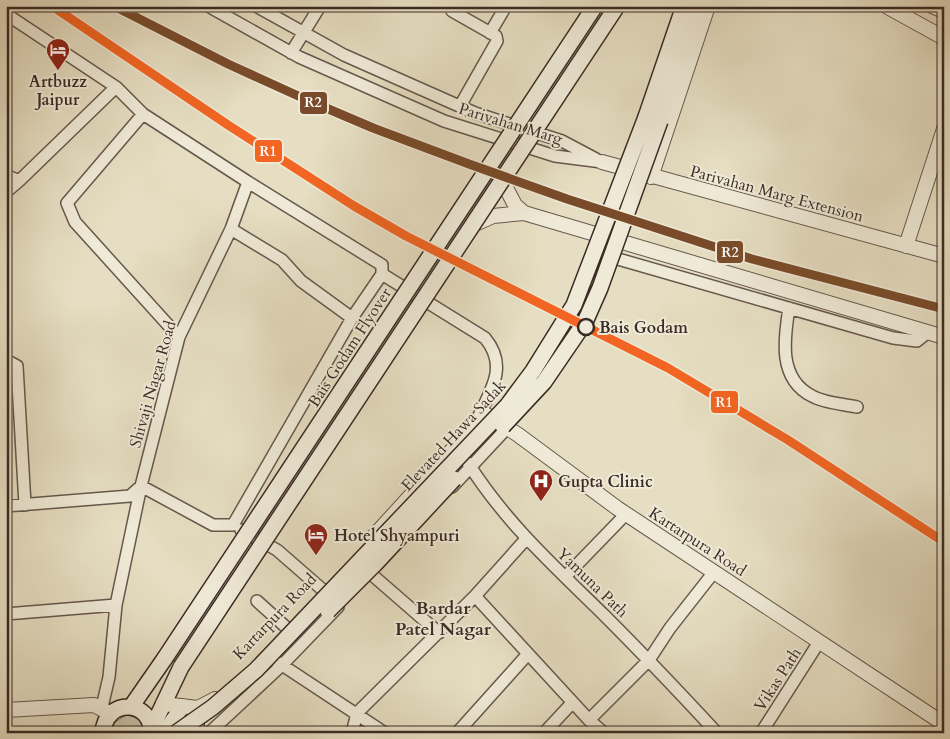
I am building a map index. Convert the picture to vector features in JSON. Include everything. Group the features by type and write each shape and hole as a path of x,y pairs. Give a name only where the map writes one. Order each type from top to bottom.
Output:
{"main road":[{"name":"Bais Godam Flyover","path":"131,707 595,6"},
{"path":"155,731 163,704 181,667 503,182 617,6"},
{"name":"Elevated Hawa Sadak","path":"176,733 213,707 256,670 479,438 507,406 533,371 574,305 619,191 684,6"},
{"name":"Elevated Hawa Sadak","path":"194,733 260,677 375,564 544,382 584,322 600,288 660,121 698,6"},
{"path":"103,733 106,710 131,707 145,714 155,731"}],"street":[{"name":"Parivahan Marg","path":"208,6 291,52 444,121 555,156 602,162"},
{"name":"Parivahan Marg","path":"256,6 344,55 460,106 562,141 602,162"},
{"path":"291,52 305,33 320,6"},
{"path":"490,33 506,6"},
{"path":"651,177 708,6"},
{"path":"886,6 944,38"},
{"path":"932,6 944,11"},
{"path":"452,11 496,36 497,41 460,106"},
{"path":"6,14 116,87 143,114 382,265 382,274 352,318 233,525"},
{"path":"6,192 116,87"},
{"path":"143,114 68,203 75,222 179,337"},
{"path":"906,246 944,129"},
{"name":"Parivahan Marg Extension","path":"602,162 944,256"},
{"path":"6,175 18,181"},
{"name":"Shivaji Nagar Road","path":"106,710 116,605 140,486 179,337 231,229 248,182"},
{"path":"503,182 515,205 524,213"},
{"path":"475,224 493,216 524,213 944,337"},
{"path":"231,229 282,260 300,281 352,318"},
{"path":"610,257 893,338 917,341 927,333"},
{"path":"382,274 486,338 493,347 498,361 496,376 481,418"},
{"path":"789,308 784,342 787,366 792,378 803,391 813,397 857,407"},
{"path":"6,360 17,366 25,505"},
{"name":"Kartarpura Road","path":"198,708 213,701 265,654 481,418 507,428 626,514 944,724"},
{"path":"209,733 282,665 507,428"},
{"name":"Yamuna Path","path":"456,445 490,497 526,539 649,660 717,733"},
{"path":"6,506 130,496 140,486 213,525 233,525 277,550 324,591"},
{"path":"565,577 626,514"},
{"path":"352,733 358,713 475,596 526,539"},
{"path":"353,559 439,633"},
{"path":"589,720 649,660 670,628 714,572"},
{"path":"475,596 572,703 604,733"},
{"path":"257,601 288,629"},
{"path":"6,614 116,605"},
{"name":"Vikas Path","path":"761,733 819,642"},
{"path":"265,654 358,713 385,733"},
{"path":"457,733 527,655"},
{"path":"544,733 572,703"},
{"path":"6,710 94,704 106,710"},
{"path":"163,704 198,708 198,733"},
{"path":"155,731 184,706"}],"shaded area":[{"path":"126,715 139,720 144,725 146,733 111,733 114,723"}],"railway":[{"path":"52,6 228,125 354,206 406,236 668,368 788,440 944,542"}],"transit line":[{"name":"R1","path":"52,6 228,125 354,206 406,236 668,368 788,440 944,542"},
{"name":"R2","path":"114,6 228,64 305,99 373,128 469,164 567,199 752,259 944,309"}],"place":[{"name":"Artbuzz Jaipur","path":"58,71"},
{"name":"Bais Godam","path":"586,327"},
{"name":"Gupta Clinic","path":"541,502"},
{"name":"Hotel Shyampuri","path":"316,556"}],"district":[{"name":"Bardar Patel Nagar","path":"443,618"}]}
